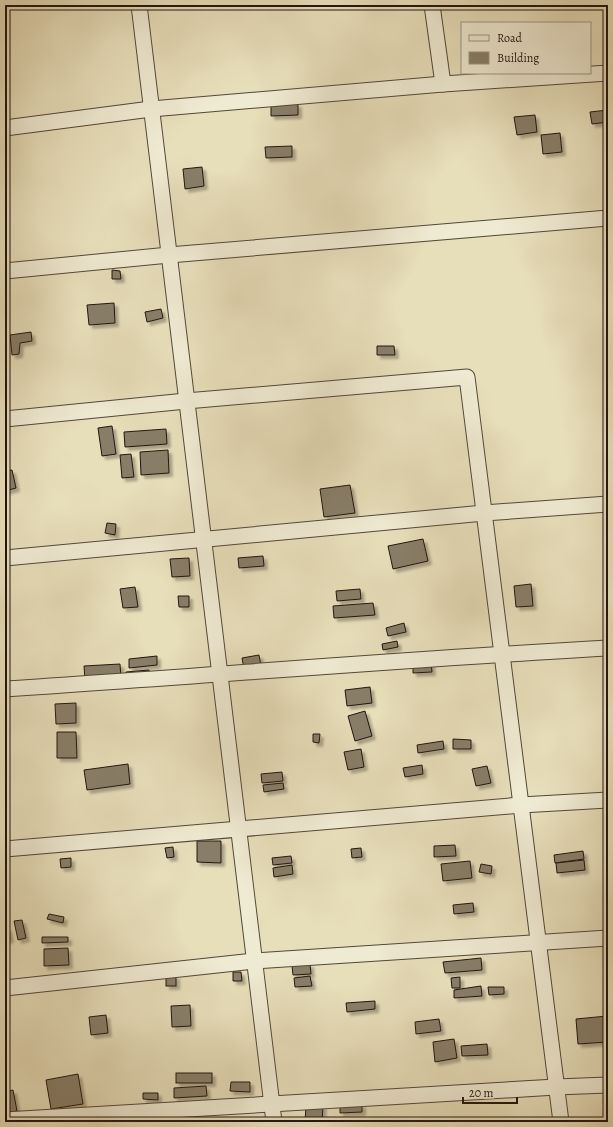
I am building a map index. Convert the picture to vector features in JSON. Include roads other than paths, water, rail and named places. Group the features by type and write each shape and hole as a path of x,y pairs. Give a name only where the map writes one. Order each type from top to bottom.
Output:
{"street":[{"path":"139,5 274,1122"},
{"path":"432,5 443,84"},
{"path":"5,128 151,109 443,84 608,73"},
{"path":"5,271 608,218"},
{"path":"5,419 186,401 467,377 561,1122"},
{"path":"5,558 484,513 608,504"},
{"path":"5,689 502,654 608,648"},
{"path":"5,849 521,805 608,800"},
{"path":"5,988 254,961 608,938"},
{"path":"5,1120 608,1085"}]}
